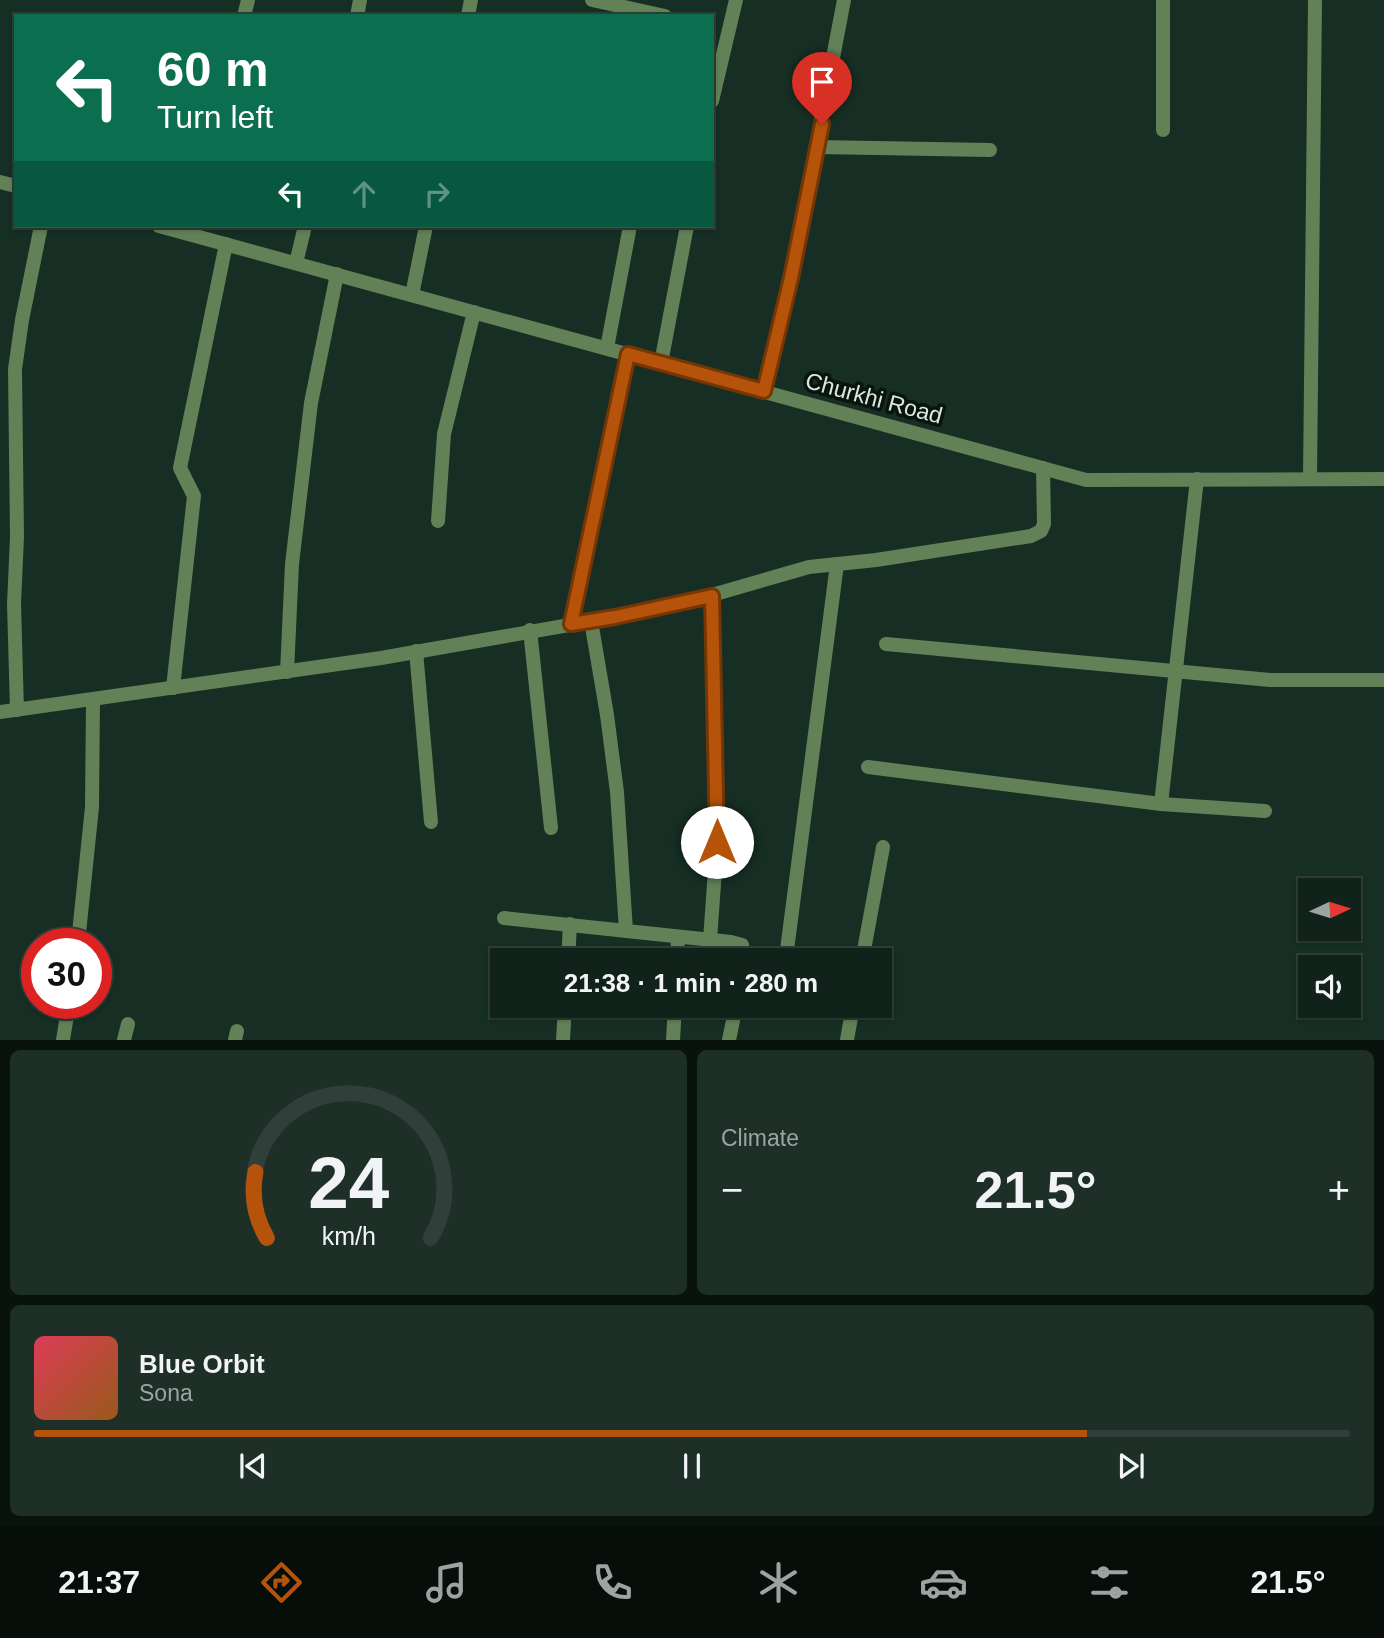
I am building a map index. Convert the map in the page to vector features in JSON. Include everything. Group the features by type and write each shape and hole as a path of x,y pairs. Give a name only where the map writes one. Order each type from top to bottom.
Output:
{"street":[{"path":"592,0 656,14"},
{"path":"714,93 736,0"},
{"path":"764,391 791,278 844,0"},
{"path":"1163,0 1163,130"},
{"path":"1310,479 1315,0"},
{"path":"817,147 990,150"},
{"path":"17,710 14,604 17,537 15,369 41,228"},
{"path":"296,263 305,228"},
{"path":"412,295 426,228"},
{"path":"607,348 630,228"},
{"path":"661,363 687,228"},
{"name":"Churkhi Road","path":"187,229 226,244 1086,480 1384,479"},
{"path":"173,688 194,496 180,468 226,244"},
{"path":"287,672 292,564 309,417 337,274"},
{"path":"438,521 444,434 474,312"},
{"path":"571,624 628,354"},
{"path":"0,712 416,651 591,621 712,596 785,573 1031,536 1041,531 1044,524 1044,468"},
{"path":"1161,804 1197,480"},
{"path":"787,948 836,564"},
{"path":"710,940 717,842 712,596"},
{"path":"591,621 617,792 626,931"},
{"path":"530,630 551,828"},
{"path":"886,644 1270,680 1384,680"},
{"path":"416,651 431,822"},
{"path":"80,928 92,807 93,699"},
{"path":"868,767 1161,804 1265,811"},
{"path":"864,948 883,847"},
{"path":"504,918 710,940 742,945 743,948"},
{"path":"569,948 570,925"},
{"path":"678,937 678,948"},
{"path":"563,1040 564,1018"},
{"path":"673,1040 674,1018"},
{"path":"729,1040 734,1018"},
{"path":"847,1040 851,1018"},
{"path":"63,1040 66,1019"},
{"path":"124,1040 128,1024"}],"route":[{"path":"717,842 712,596 571,624 628,354 764,391 791,278 822,124"}]}
